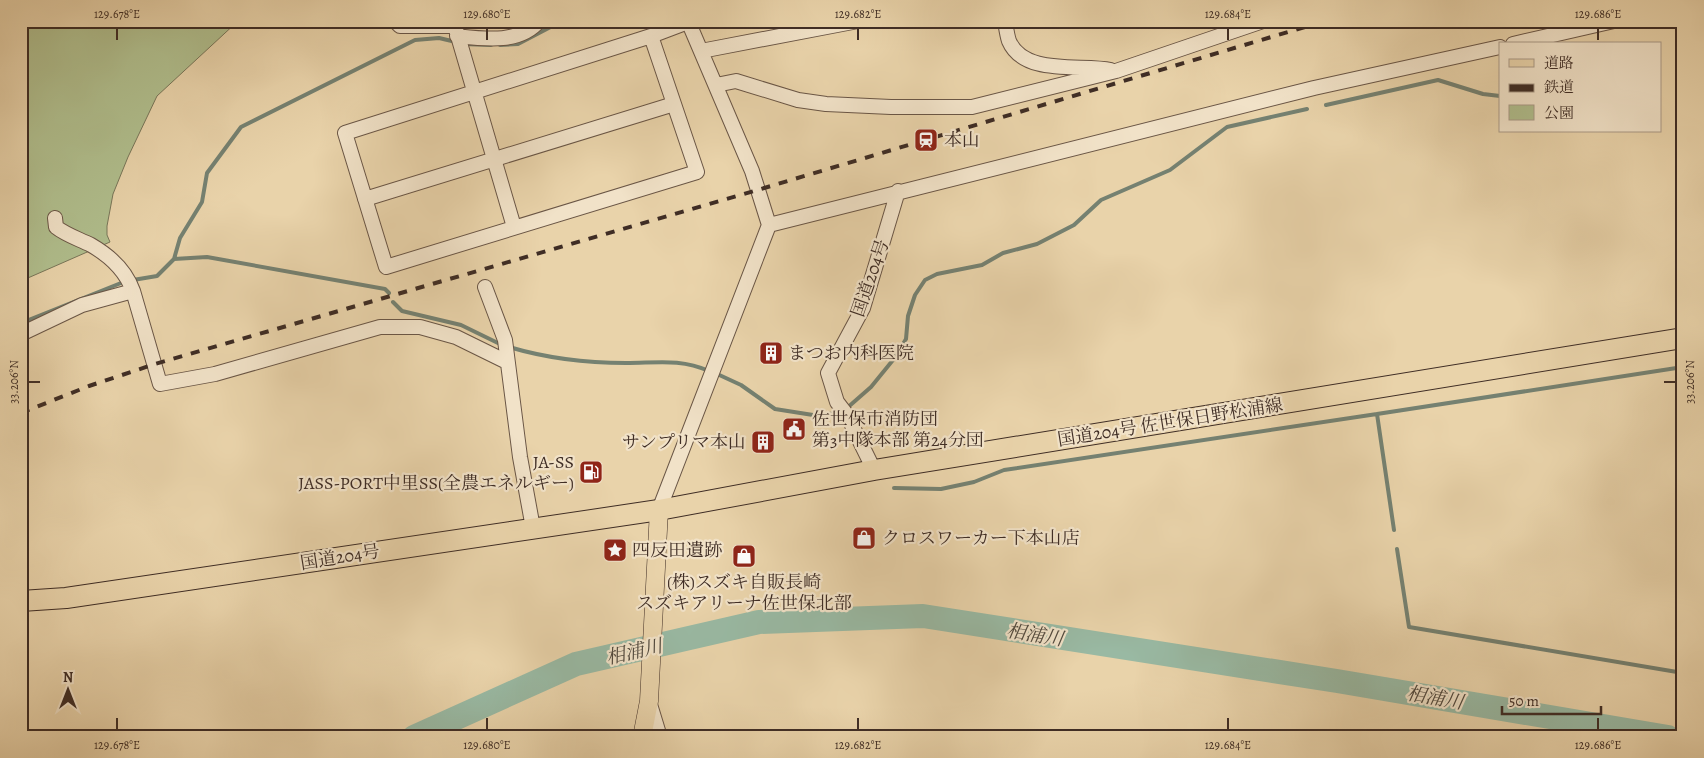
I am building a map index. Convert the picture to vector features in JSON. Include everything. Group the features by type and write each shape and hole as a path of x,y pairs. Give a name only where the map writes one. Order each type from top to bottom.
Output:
{"highway":[{"name":"国道204号 佐世保日野松浦線","path":"659,510 874,470 1683,338"},
{"name":"国道204号","path":"21,601 66,598 659,510"}],"main road":[{"path":"642,737 649,700 654,575 659,510"}],"street":[{"path":"396,21 400,26 486,39 511,37 531,31 539,21"},
{"path":"701,51 858,21"},
{"path":"1005,21 1009,41 1022,57 1038,63 1097,67 1116,71"},
{"path":"716,85 736,81 798,100 826,104 891,108 972,107 1116,71 1263,21"},
{"path":"1522,42 1614,21"},
{"path":"651,36 696,172 386,267 345,133 651,36 688,22 752,171 769,225 659,510"},
{"path":"457,34 514,227"},
{"path":"769,225 1321,86 1499,46"},
{"path":"365,199 674,104"},
{"name":"国道204号","path":"874,470 847,415 837,402 828,372 863,308 898,191"},
{"path":"55,218 56,227 93,246 127,276 133,290 160,384 215,374 380,327 420,327 456,337 507,362"},
{"path":"485,287 505,340 533,528"},
{"path":"21,334 82,305 133,290"},
{"path":"649,700 660,737"}],"green space":[{"path":"21,21 238,21 157,96 113,194 107,226 107,235 110,242 21,281"}],"waterway":[{"path":"500,45 518,44 562,21"},
{"path":"133,280 157,276 174,259 180,238 202,202 207,173 241,127 415,40 439,38 456,42"},
{"path":"463,44 491,45"},
{"path":"1326,105 1438,80 1483,94 1499,96"},
{"path":"847,408 871,387 893,360 906,339 908,316 915,295 925,280 937,274 982,265 1003,253 1037,244 1074,225 1101,200 1170,170 1227,127 1307,109"},
{"path":"174,259 207,257 385,289 389,293"},
{"path":"21,323 126,281"},
{"path":"393,302 402,311 461,325 502,345"},
{"path":"509,347 537,354 582,361 678,363 688,364 709,371"},
{"path":"1394,530 1377,414 1683,367"},
{"path":"715,373 741,385 775,409 813,415 842,413"},
{"path":"894,488 941,489 974,482 1004,470 1377,414"},
{"path":"1397,549 1409,627 1683,673"},
{"name":"相浦川","path":"414,737 576,664 759,622 923,616 1337,681 1668,737"},
{"path":"1066,737 1094,732 1110,737"}],"railway":[{"path":"21,413 89,386 155,364 744,194 1325,21"}],"place":[{"name":"本山","path":"926,140"},
{"name":"まつお内科医院","path":"771,353"},
{"name":"佐世保市消防団 第3中隊本部 第24分団","path":"794,429"},
{"name":"サンプリマ本山","path":"763,442"},
{"name":"JA-SS JASS-PORT中里SS(全農エネルギー)","path":"591,472"},
{"name":"クロスワーカー下本山店","path":"864,538"},
{"name":"四反田遺跡","path":"615,550"},
{"name":"(株)スズキ自販長崎 スズキアリーナ佐世保北部","path":"744,556"}]}
